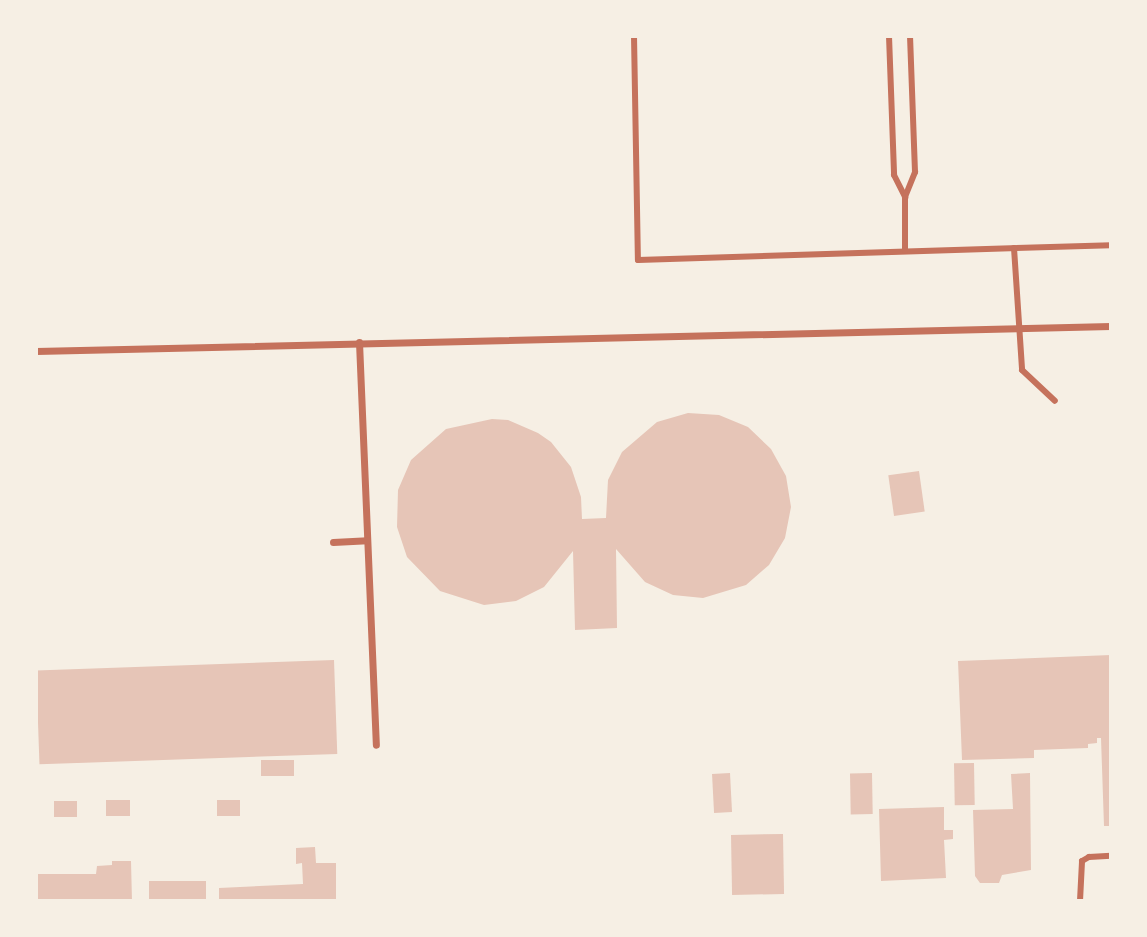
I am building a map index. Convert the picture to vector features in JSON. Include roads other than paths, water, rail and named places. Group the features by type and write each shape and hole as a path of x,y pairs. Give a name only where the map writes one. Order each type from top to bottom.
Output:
{"street":[{"path":"36,351 1111,326"},
{"path":"359,342 376,745"},
{"path":"333,542 367,540"}],"lane":[{"path":"634,36 638,260 1111,245"},
{"path":"889,36 894,175 905,197"},
{"path":"905,251 905,197 915,172 910,36"},
{"path":"1014,248 1022,370 1055,401"},
{"path":"1080,901 1082,861 1089,857 1111,856"}]}
